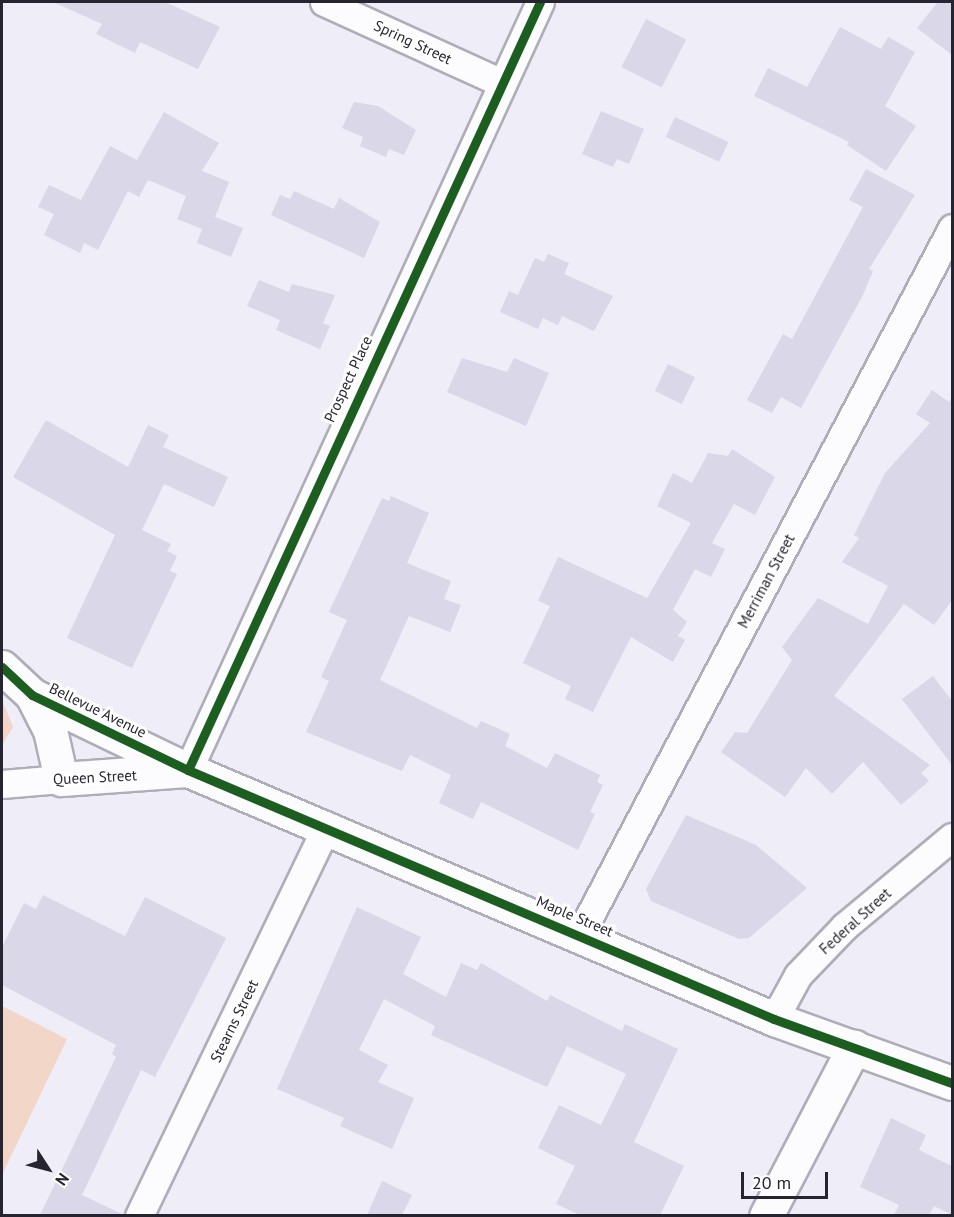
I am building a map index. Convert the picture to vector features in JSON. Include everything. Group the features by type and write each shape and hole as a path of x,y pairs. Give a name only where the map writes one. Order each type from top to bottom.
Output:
{"street":[{"name":"Spring Street","path":"324,2 502,83"},
{"name":"Prospect Place","path":"188,770 540,2"},
{"name":"Merriman Street","path":"579,934 952,228"},
{"name":"Bellevue Avenue","path":"2,667 32,695 188,770"},
{"name":"Bellevue Avenue","path":"32,695 50,730 62,779"},
{"name":"Queen Street","path":"2,784 188,770"},
{"name":"Maple Street","path":"188,770 327,826 774,1018 952,1083"},
{"name":"Stearns Street","path":"140,1215 327,826"},
{"name":"Federal Street","path":"774,1018 798,975 845,926 952,837"},
{"path":"766,1215 854,1047"}],"shaded area":[{"path":"2,700 13,727 2,745"},
{"path":"2,1006 67,1039 2,1175"}],"building":[{"path":"53,2 165,2 220,27 198,69 140,42 135,53 96,34 102,24"},
{"path":"938,2 952,2 952,55 917,28"},
{"path":"646,19 686,39 662,88 621,67"},
{"path":"840,27 881,49 888,37 915,52 885,106 916,126 886,171 847,145 849,142 754,96 768,68 807,87"},
{"path":"354,102 378,106 416,130 404,155 389,149 386,157 360,146 363,137 342,128"},
{"path":"601,111 644,129 629,164 617,159 613,167 582,154"},
{"path":"164,112 219,143 202,171 229,182 215,217 243,228 231,257 197,243 202,229 177,219 186,196 148,180 139,197 128,191 98,250 84,243 80,253 44,235 54,214 38,207 49,185 81,200 110,146 137,160"},
{"path":"675,117 728,142 719,162 666,137"},
{"path":"866,169 915,195 869,269 873,271 863,295 801,408 781,397 772,413 747,400 783,334 792,339 863,207 849,200"},
{"path":"294,191 334,209 339,198 380,222 364,258 271,215 280,195 290,199"},
{"path":"548,254 569,263 564,274 613,296 594,331 562,316 558,325 543,318 538,329 500,312 509,291 518,295 535,258 544,262"},
{"path":"259,280 289,292 292,284 335,295 323,323 330,326 320,349 276,330 280,320 247,306"},
{"path":"462,358 507,372 514,358 549,373 526,426 447,392"},
{"path":"668,364 695,377 682,404 655,391"},
{"path":"932,390 949,402 952,398 952,600 934,625 904,604 834,696 930,765 921,773 929,781 901,805 863,762 832,794 806,768 785,797 721,752 735,732 747,733 792,660 782,647 818,598 868,624 888,586 842,562 859,538 854,535 885,473 930,423 916,414"},
{"path":"46,420 128,467 148,425 169,435 163,447 228,477 214,507 164,484 142,530 171,544 167,551 177,556 170,571 177,574 132,668 67,638 115,535 13,477"},
{"path":"732,449 775,477 755,515 734,504 712,543 725,549 711,577 695,569 673,610 687,622 678,636 685,640 673,662 631,637 593,712 565,699 571,686 523,663 550,606 538,601 558,557 647,598 691,523 657,506 673,473 692,483 708,453 728,456"},
{"path":"391,496 429,513 407,563 451,581 444,599 461,605 450,632 409,616 380,680 477,728 481,721 510,734 505,746 547,768 555,753 600,775 597,782 603,785 590,812 595,814 578,850 481,802 473,819 439,803 451,775 410,755 402,771 306,732 329,681 321,677 347,620 329,612 382,498 389,501"},
{"path":"933,676 952,701 952,765 902,699"},
{"path":"686,815 756,845 807,888 749,938 739,939 651,901 646,889"},
{"path":"43,895 125,936 145,897 226,938 155,1077 141,1070 82,1195 124,1215 40,1215 116,1057 112,1054 116,1045 2,985 2,947 24,903 36,909"},
{"path":"357,907 421,937 403,974 446,997 461,963 477,970 481,963 547,1001 550,995 622,1031 625,1024 678,1049 634,1142 684,1166 660,1215 580,1215 556,1204 575,1166 538,1148 559,1105 601,1125 626,1074 567,1046 547,1087 431,1035 435,1026 384,999 359,1050 388,1065 378,1082 414,1098 392,1149 340,1126 344,1118 277,1089"},
{"path":"891,1118 926,1135 919,1150 952,1166 952,1215 934,1206 929,1215 894,1215 899,1205 860,1187"},
{"path":"382,1181 412,1195 402,1215 367,1215"}],"cycle path":[{"path":"188,770 540,2"},
{"path":"2,667 32,695 188,770 774,1019 952,1083"}]}
